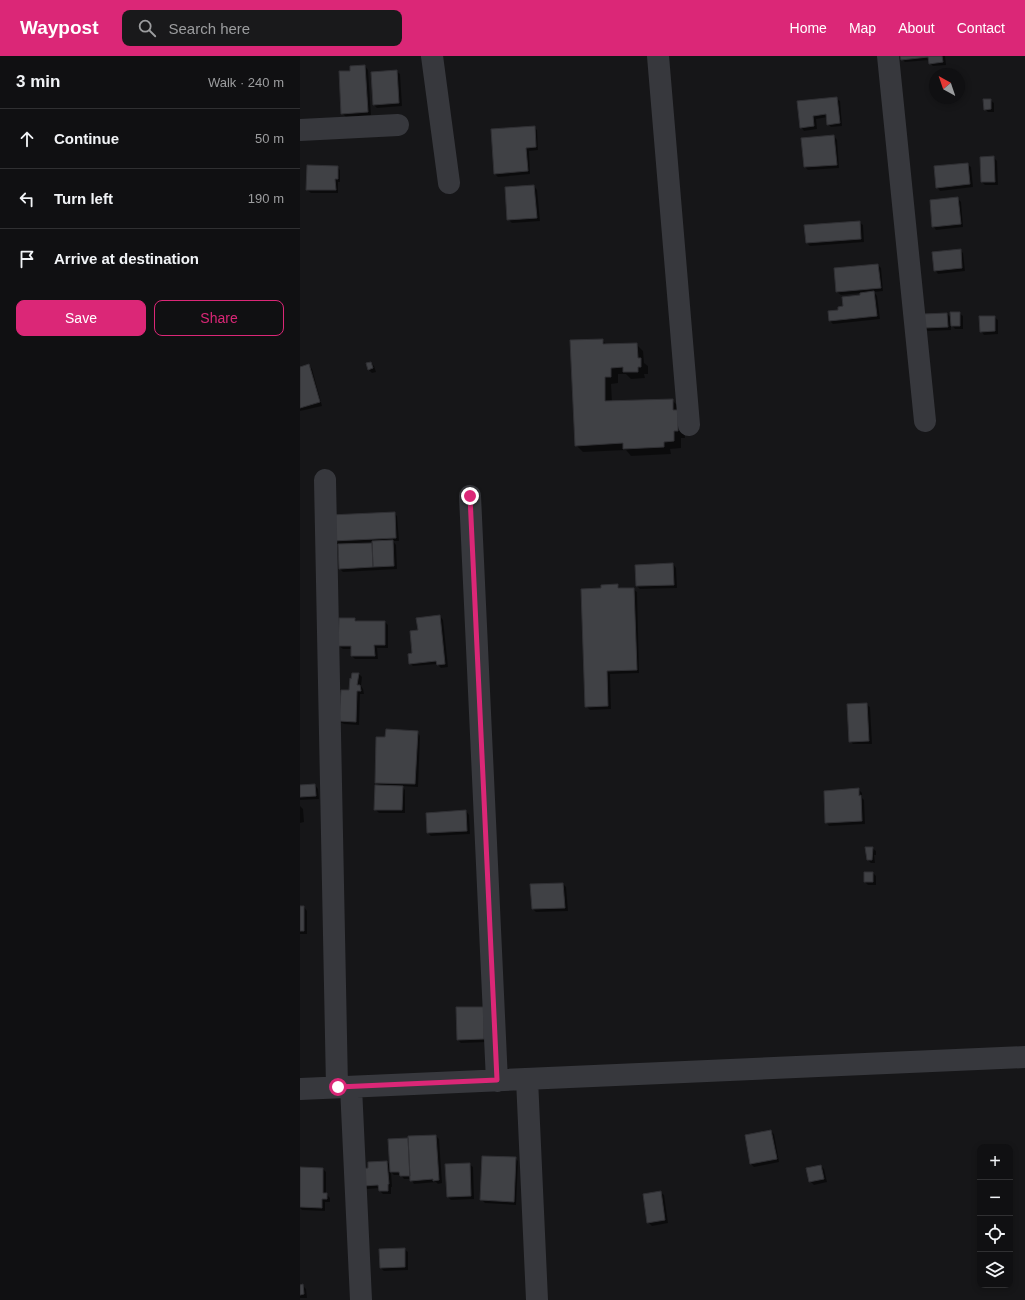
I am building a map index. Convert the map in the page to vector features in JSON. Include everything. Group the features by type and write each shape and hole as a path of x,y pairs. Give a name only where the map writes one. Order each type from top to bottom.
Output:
{"street":[{"path":"432,56 449,183"},
{"path":"658,56 689,425"},
{"path":"888,56 925,421"},
{"path":"300,130 398,124"},
{"path":"325,480 344,1087 361,1300"},
{"path":"470,496 497,1080"},
{"path":"300,1089 1025,1057"},
{"path":"527,1079 537,1300"}],"building":[{"path":"900,56 942,56 943,62 929,64 928,57 901,60"},
{"path":"365,65 368,112 341,114 339,71 350,71 350,66"},
{"path":"397,70 399,103 373,105 371,72"},
{"path":"837,97 840,123 827,125 826,114 813,116 814,126 800,128 797,101"},
{"path":"983,99 991,99 991,109 984,110"},
{"path":"535,126 536,147 526,148 528,171 494,174 491,129"},
{"path":"834,135 837,165 804,167 801,138"},
{"path":"994,156 995,182 981,182 980,157"},
{"path":"968,163 970,184 936,188 934,166"},
{"path":"307,165 338,166 338,179 335,179 336,190 306,190"},
{"path":"534,185 537,218 507,220 505,187"},
{"path":"958,197 961,224 932,227 930,200"},
{"path":"860,221 861,239 806,243 804,225"},
{"path":"961,249 962,268 934,271 932,252"},
{"path":"878,264 881,288 836,292 834,268"},
{"path":"874,291 877,316 829,321 828,311 838,310 838,307 843,306 842,297 860,295 860,293"},
{"path":"950,312 960,312 960,326 951,326"},
{"path":"947,313 948,327 924,328 923,314"},
{"path":"979,316 995,316 995,331 980,332"},
{"path":"603,339 603,344 637,343 638,358 641,358 641,367 638,367 638,372 623,372 623,367 611,368 611,377 605,377 605,401 673,399 673,410 678,410 678,431 674,431 674,441 664,442 664,447 623,449 623,443 575,446 570,340"},
{"path":"371,362 373,368 368,370 366,363"},
{"path":"309,364 320,402 300,408 300,367"},
{"path":"395,512 396,538 332,541 330,515"},
{"path":"393,540 394,566 373,567 372,541"},
{"path":"372,543 373,567 339,569 338,544"},
{"path":"673,563 674,585 636,586 635,565"},
{"path":"618,584 618,588 634,588 637,670 607,671 608,706 585,707 581,589 601,588 601,585"},
{"path":"440,615 445,664 437,665 436,661 409,664 408,654 412,653 410,631 418,630 416,618"},
{"path":"339,618 355,618 355,621 385,621 385,645 374,645 375,656 351,656 351,646 338,646"},
{"path":"352,673 359,673 357,685 360,685 361,691 357,691 356,722 339,721 341,690 349,690"},
{"path":"867,703 869,741 849,742 847,704"},
{"path":"386,729 418,731 415,784 375,783 376,737 385,737"},
{"path":"315,784 316,796 300,797 300,785"},
{"path":"375,785 403,786 402,810 374,810"},
{"path":"859,788 859,796 861,795 862,821 825,823 824,791"},
{"path":"466,810 467,831 427,833 426,813"},
{"path":"865,847 873,847 872,860 867,860"},
{"path":"864,872 873,872 873,882 864,882"},
{"path":"563,883 565,908 532,909 530,884"},
{"path":"300,906 304,906 304,931 300,931"},
{"path":"456,1007 484,1007 484,1039 457,1040"},
{"path":"771,1130 777,1159 750,1164 745,1135"},
{"path":"436,1135 439,1180 433,1181 433,1179 410,1181 408,1136"},
{"path":"408,1138 410,1176 400,1176 399,1172 390,1172 388,1139"},
{"path":"482,1156 516,1157 514,1202 480,1200"},
{"path":"387,1161 389,1184 388,1191 379,1191 378,1185 363,1186 359,1169 368,1168 368,1162"},
{"path":"470,1163 471,1196 447,1197 445,1164"},
{"path":"821,1165 824,1179 809,1182 806,1168"},
{"path":"300,1167 323,1168 323,1193 327,1193 327,1199 322,1199 322,1208 300,1207"},
{"path":"661,1191 665,1220 647,1223 643,1194"},
{"path":"405,1248 405,1267 380,1268 379,1249"},
{"path":"303,1284 304,1294 300,1295 300,1285"}],"route":[{"path":"338,1087 497,1080 470,496"}]}
